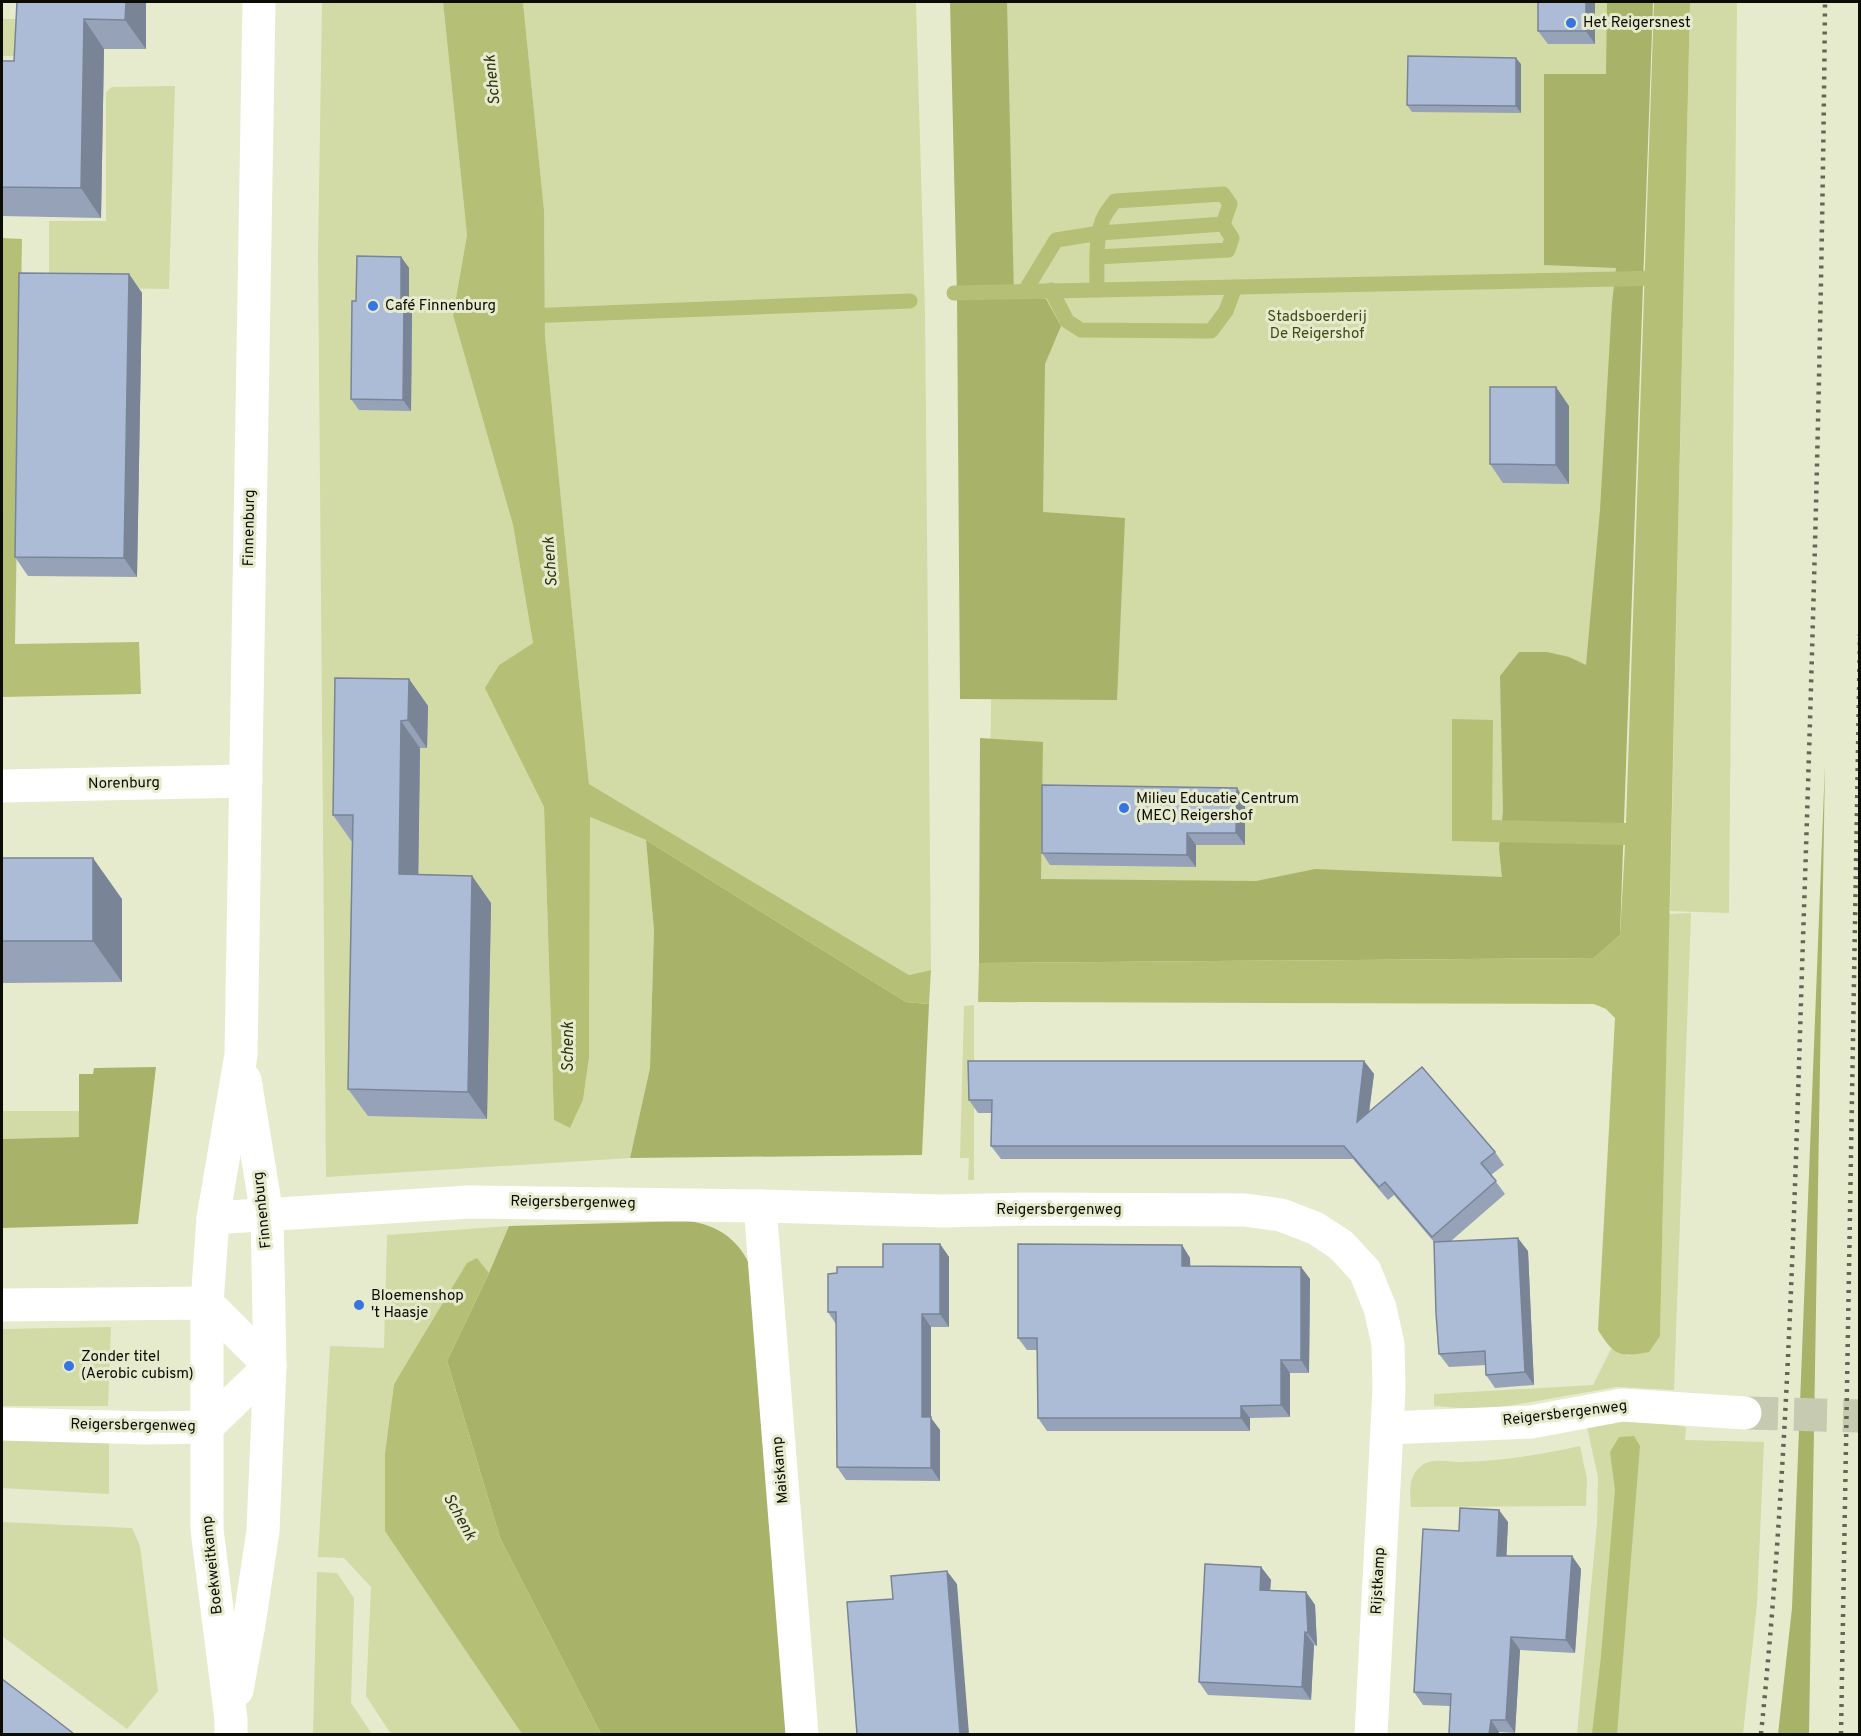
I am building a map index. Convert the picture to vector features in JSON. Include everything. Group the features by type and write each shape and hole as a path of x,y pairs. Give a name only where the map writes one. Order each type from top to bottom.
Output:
{"street":[{"name":"Finnenburg","path":"207,1303 213,1218 241,1055 259,2"},
{"name":"Norenburg","path":"2,786 246,781"},
{"name":"Finnenburg","path":"241,1055 267,1215 270,1366"},
{"name":"Reigersbergenweg","path":"213,1218 468,1202 942,1211 1245,1210 1281,1215 1315,1228 1341,1245 1365,1270 1380,1308 1388,1344 1387,1428 1531,1422 1622,1405 1745,1413"},
{"name":"Maiskamp","path":"760,1206 802,1734"},
{"path":"2,1305 207,1303 270,1366"},
{"name":"Boekweitkamp","path":"207,1303 207,1530 231,1726"},
{"name":"Reigersbergenweg","path":"2,1424 149,1428 207,1427 270,1366"},
{"name":"Boekweitkamp","path":"231,1726 263,1531 270,1366"},
{"name":"Rijstkamp","path":"1371,1734 1387,1428"}],"green space":[{"path":"322,2 443,2 467,235 453,315 513,525 533,643 499,665 486,688 544,807 554,1120 570,1128 583,1100 589,1058 590,817 646,840 654,930 650,1068 630,1158 326,1177 318,254"},
{"path":"523,2 916,2 925,311 931,970 909,975 589,784 545,336 544,210"},
{"name":"Stadsboerderij De Reigershof","path":"980,2 1653,2 1617,933 987,958 996,400"},
{"path":"1690,2 1737,2 1729,913 1670,911"},
{"path":"2,19 35,19 33,56 2,56"},
{"path":"175,86 169,289 49,287 49,221 106,221 106,92 112,87"},
{"path":"1691,913 1674,1390 1617,1387 1508,1406 1472,1409 1434,1406 1434,1394 1593,1385 1611,1349 1629,1356 1660,1336 1669,914"},
{"path":"974,1005 974,1180 968,1180 969,1158 960,1158 964,1006"},
{"path":"2,1111 79,1111 79,1137 2,1139"},
{"path":"509,1226 489,1273 477,1258 394,1383 385,1453 385,1530 522,1734 391,1734 366,1696 371,1587 344,1558 318,1557 330,1346 384,1348 387,1235"},
{"path":"111,1327 108,1406 2,1406 2,1329"},
{"path":"1614,1421 1656,1421 1686,1427 1685,1440 1764,1442 1757,1604 1743,1734 1577,1734 1597,1524 1598,1477 1587,1427"},
{"path":"2,1439 109,1440 109,1494 2,1488"},
{"path":"1580,1446 1587,1479 1586,1506 1411,1507 1410,1486 1413,1476 1428,1462 1505,1459"},
{"path":"2,1522 132,1528 140,1546 158,1691 127,1729 2,1636"},
{"path":"317,1572 337,1573 354,1598 351,1703 372,1734 313,1734"}],"shaded area":[{"path":"950,2 1007,2 1014,295 1046,299 1061,326 1045,364 1043,512 1125,518 1117,700 960,699 957,296"},
{"path":"1607,2 1653,2 1620,935 1594,958 979,963 980,738 1043,742 1041,879 1256,881 1315,869 1502,877 1499,848 1503,811 1500,676 1519,652 1547,652 1569,657 1586,665 1600,510 1616,268 1544,265 1544,74 1606,74"},
{"path":"1825,764 1809,1734 1778,1734 1792,1608"},
{"path":"646,840 906,1002 929,1004 922,1155 630,1158 650,1068 654,930"},
{"path":"156,1067 138,1224 2,1228 2,1139 79,1137 79,1074 93,1074 94,1068"},
{"path":"688,1221 709,1226 726,1235 740,1249 751,1267 788,1734 601,1734 500,1538 447,1361 509,1226"}],"water":[{"name":"Schenk","path":"443,2 523,2 544,210 545,336 589,784 909,975 931,970 929,1004 906,1002 646,840 590,817 589,1058 583,1100 570,1128 554,1120 544,807 485,688 499,665 533,643 513,525 453,315 467,235"},
{"path":"1654,2 1690,2 1660,1336 1649,1352 1630,1355 1613,1350 1598,1330 1615,1018 1606,1009 1594,1004 978,1002 979,963 1594,958 1620,935 1625,845 1452,841 1452,719 1493,720 1492,820 1626,823"},
{"path":"2,238 22,239 15,644 139,642 141,694 2,697"},
{"name":"Schenk","path":"477,1258 489,1273 447,1361 500,1538 601,1734 522,1734 385,1531 385,1453 394,1384 467,1263"},
{"path":"1634,1436 1640,1446 1617,1734 1592,1734 1615,1490 1610,1452 1619,1437"}],"building":[{"path":"17,2 126,2 125,20 84,19 81,188 2,187 2,61 14,61"},
{"path":"1538,2 1586,2 1586,31 1538,31"},
{"path":"1408,56 1516,58 1516,106 1407,105"},
{"path":"357,256 401,257 401,302 404,302 403,400 351,399 352,301 356,301"},
{"path":"19,273 129,274 124,558 15,557"},
{"path":"1490,387 1556,387 1556,465 1490,464"},
{"path":"335,678 409,679 408,720 401,721 399,874 472,876 468,1092 348,1089 353,815 333,815"},
{"path":"1042,785 1237,788 1236,833 1187,833 1187,855 1042,853"},
{"path":"2,858 93,858 93,941 2,941"},
{"path":"968,1061 1364,1061 1357,1122 1422,1067 1495,1152 1481,1163 1496,1181 1432,1237 1385,1182 1379,1187 1344,1146 991,1146 992,1100 969,1100"},
{"path":"1518,1238 1525,1372 1486,1375 1485,1351 1439,1354 1434,1242"},
{"path":"883,1244 940,1244 940,1314 922,1314 922,1417 931,1417 931,1468 837,1467 836,1312 828,1312 828,1274 837,1273 837,1267 883,1267"},
{"path":"1018,1244 1182,1245 1182,1266 1301,1267 1301,1360 1281,1360 1281,1405 1241,1406 1241,1418 1038,1418 1037,1338 1018,1338"},
{"path":"1460,1508 1499,1510 1497,1556 1572,1556 1566,1640 1511,1637 1506,1720 1491,1720 1489,1734 1449,1734 1451,1694 1414,1692 1423,1529 1459,1531"},
{"path":"1205,1564 1261,1567 1260,1590 1306,1592 1308,1633 1305,1632 1302,1687 1199,1682"},
{"path":"947,1571 960,1734 857,1734 847,1602 893,1599 891,1576"},
{"path":"2,1679 51,1716 74,1734 2,1734"}],"waterway":[{"path":"1025,291 1056,240 1100,233 1223,224 1230,204 1223,194 1115,201 1104,217 1099,232 1098,242 1097,252 1097,290"},
{"path":"1097,257 1228,250 1232,238 1223,224"},
{"path":"954,293 1665,278"},
{"path":"1051,290 1067,321 1081,330 1211,331 1226,311 1235,287"},
{"path":"526,316 910,301"}],"tunnel":[{"path":"1745,1413 1860,1416"}],"railway":[{"path":"1761,1734 1777,1543 1792,1256 1810,727 1822,244 1825,2"},
{"path":"1841,1734 1860,634"}],"place":[{"name":"Het Reigersnest","path":"1571,23"},
{"name":"Café Finnenburg","path":"373,306"},
{"name":"Milieu Educatie Centrum (MEC) Reigershof","path":"1124,808"},
{"name":"Bloemenshop 't Haasje","path":"359,1305"},
{"name":"Zonder titel (Aerobic cubism)","path":"69,1366"}]}
